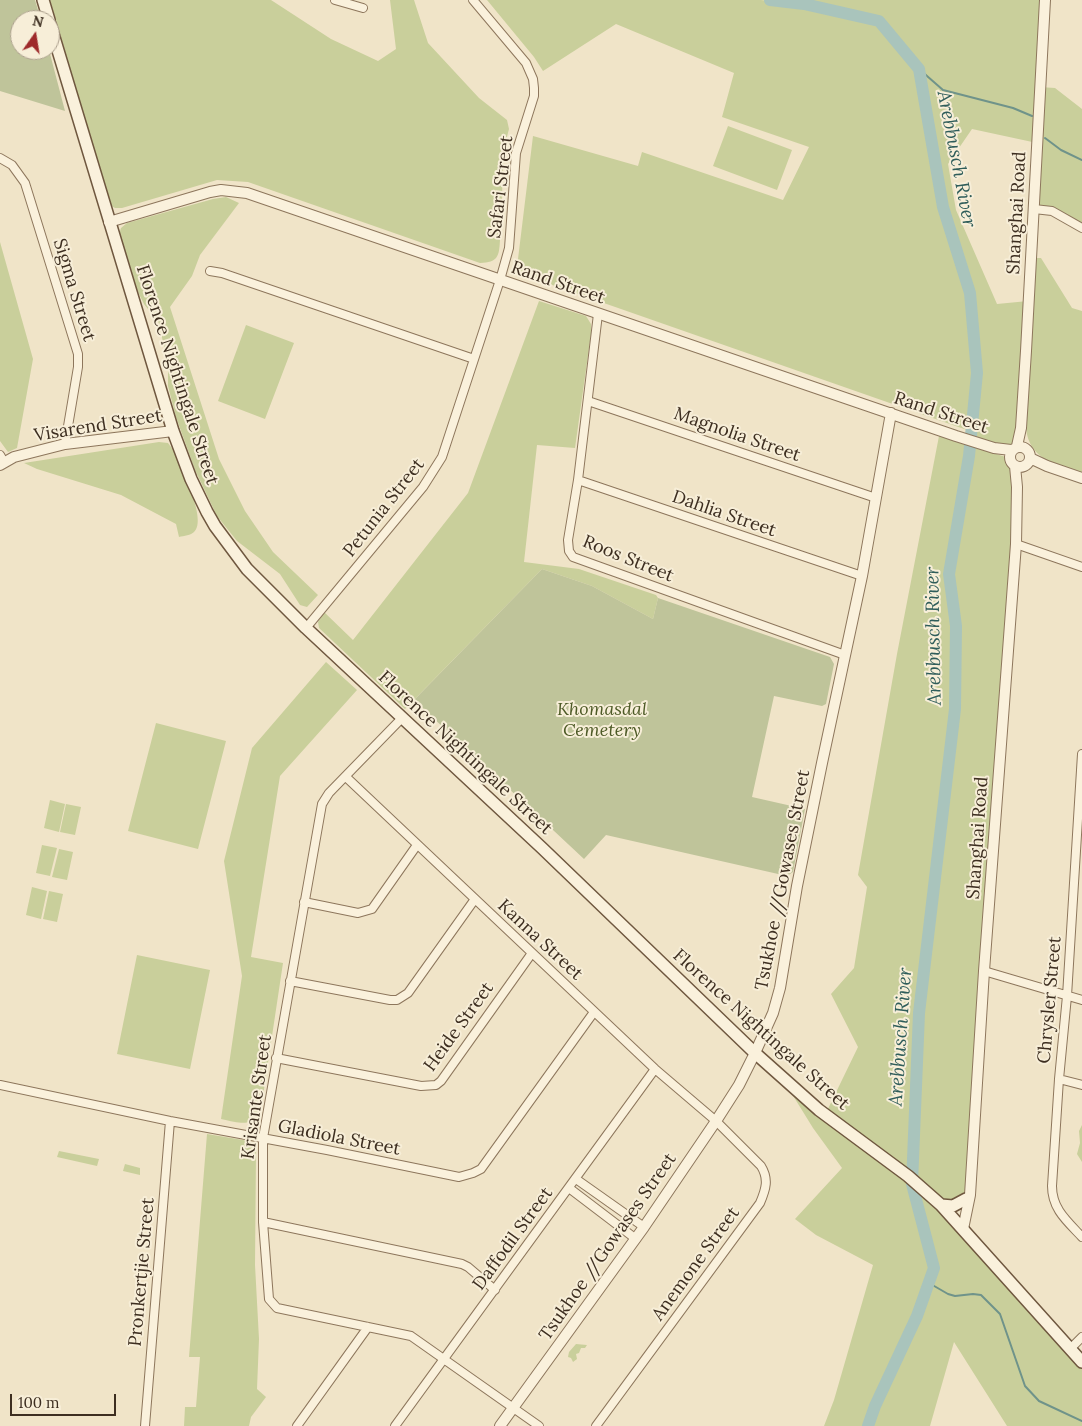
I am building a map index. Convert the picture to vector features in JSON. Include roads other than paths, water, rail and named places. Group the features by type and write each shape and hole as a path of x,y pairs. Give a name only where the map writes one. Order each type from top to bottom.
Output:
{"main road":[{"name":"Florence Nightingale Street","path":"60,58 173,431 191,479 215,526 247,569 306,628 537,844 755,1053 819,1110 908,1176 941,1205 1082,1362"},
{"path":"941,1205 953,1206 968,1195"}],"street":[{"path":"335,0 363,8"},
{"name":"Safari Street","path":"473,0 526,63 533,79 534,88 534,96 517,148 509,248 500,280"},
{"name":"Shanghai Road","path":"961,1227 968,1195 1016,544 1017,487 1045,0"},
{"name":"Sigma Street","path":"0,158 12,165 25,183 78,354 78,366 65,444"},
{"name":"Rand Street","path":"109,222 210,192 234,190 272,201 1082,478"},
{"path":"1034,209 1052,211 1082,228"},
{"path":"210,271 222,273 474,359"},
{"name":"Petunia Street","path":"306,628 419,492 437,466 442,457 500,280"},
{"name":"Roos Street","path":"598,314 578,480 568,540 569,551 573,557 845,655"},
{"name":"Magnolia Street","path":"588,401 876,498"},
{"name":"Tsukhoe //Gowases Street","path":"500,1426 636,1239 716,1122 739,1085 773,1013 797,886 862,576 891,414"},
{"name":"Visarend Street","path":"1,461 65,444 173,431"},
{"name":"Dahlia Street","path":"578,480 862,576"},
{"path":"1016,544 1082,567"},
{"name":"Krisante Street","path":"402,718 329,793 322,804 263,1138 263,1222 269,1299 277,1308 412,1336 539,1426"},
{"name":"Chrysler Street","path":"1082,754 1078,858 1059,1079 1052,1194 1058,1210 1082,1237"},
{"name":"Kanna Street","path":"346,777 655,1069 716,1122"},
{"path":"304,902 358,913 372,909 417,845"},
{"path":"290,981 397,1000 408,993 474,899"},
{"name":"Heide Street","path":"276,1058 421,1086 436,1085 441,1081 532,953"},
{"path":"984,971 1082,1000"},
{"name":"Gladiola Street","path":"0,1085 170,1121 263,1138 450,1177 459,1177 481,1169 594,1012"},
{"name":"Daffodil Street","path":"395,1426 655,1069"},
{"path":"1059,1079 1082,1085"},
{"name":"Pronkertjie Street","path":"145,1426 170,1121"},
{"name":"Anemone Street","path":"596,1426 760,1203 765,1190 766,1174 761,1166 716,1122"},
{"path":"576,1179 644,1227"},
{"path":"569,1188 636,1239"},
{"path":"263,1222 462,1264 495,1290"},
{"path":"297,1426 368,1327"},
{"path":"1070,1349 1082,1337"}],"waterway":[{"name":"Arebbusch River","path":"770,0 804,4 879,21 919,69 943,207 970,293 977,373 969,456 949,574 956,626 955,709 919,1013 912,1184 934,1268 917,1316 875,1406 868,1426"},
{"path":"919,69 943,90 1013,108 1032,116"},
{"path":"1045,138 1061,150 1082,160"},
{"path":"929,1283 955,1296 981,1295 1000,1314 1025,1386 1039,1401 1082,1421"}],"park label":[{"name":"Khomasdal Cemetery","path":"602,720"}]}
